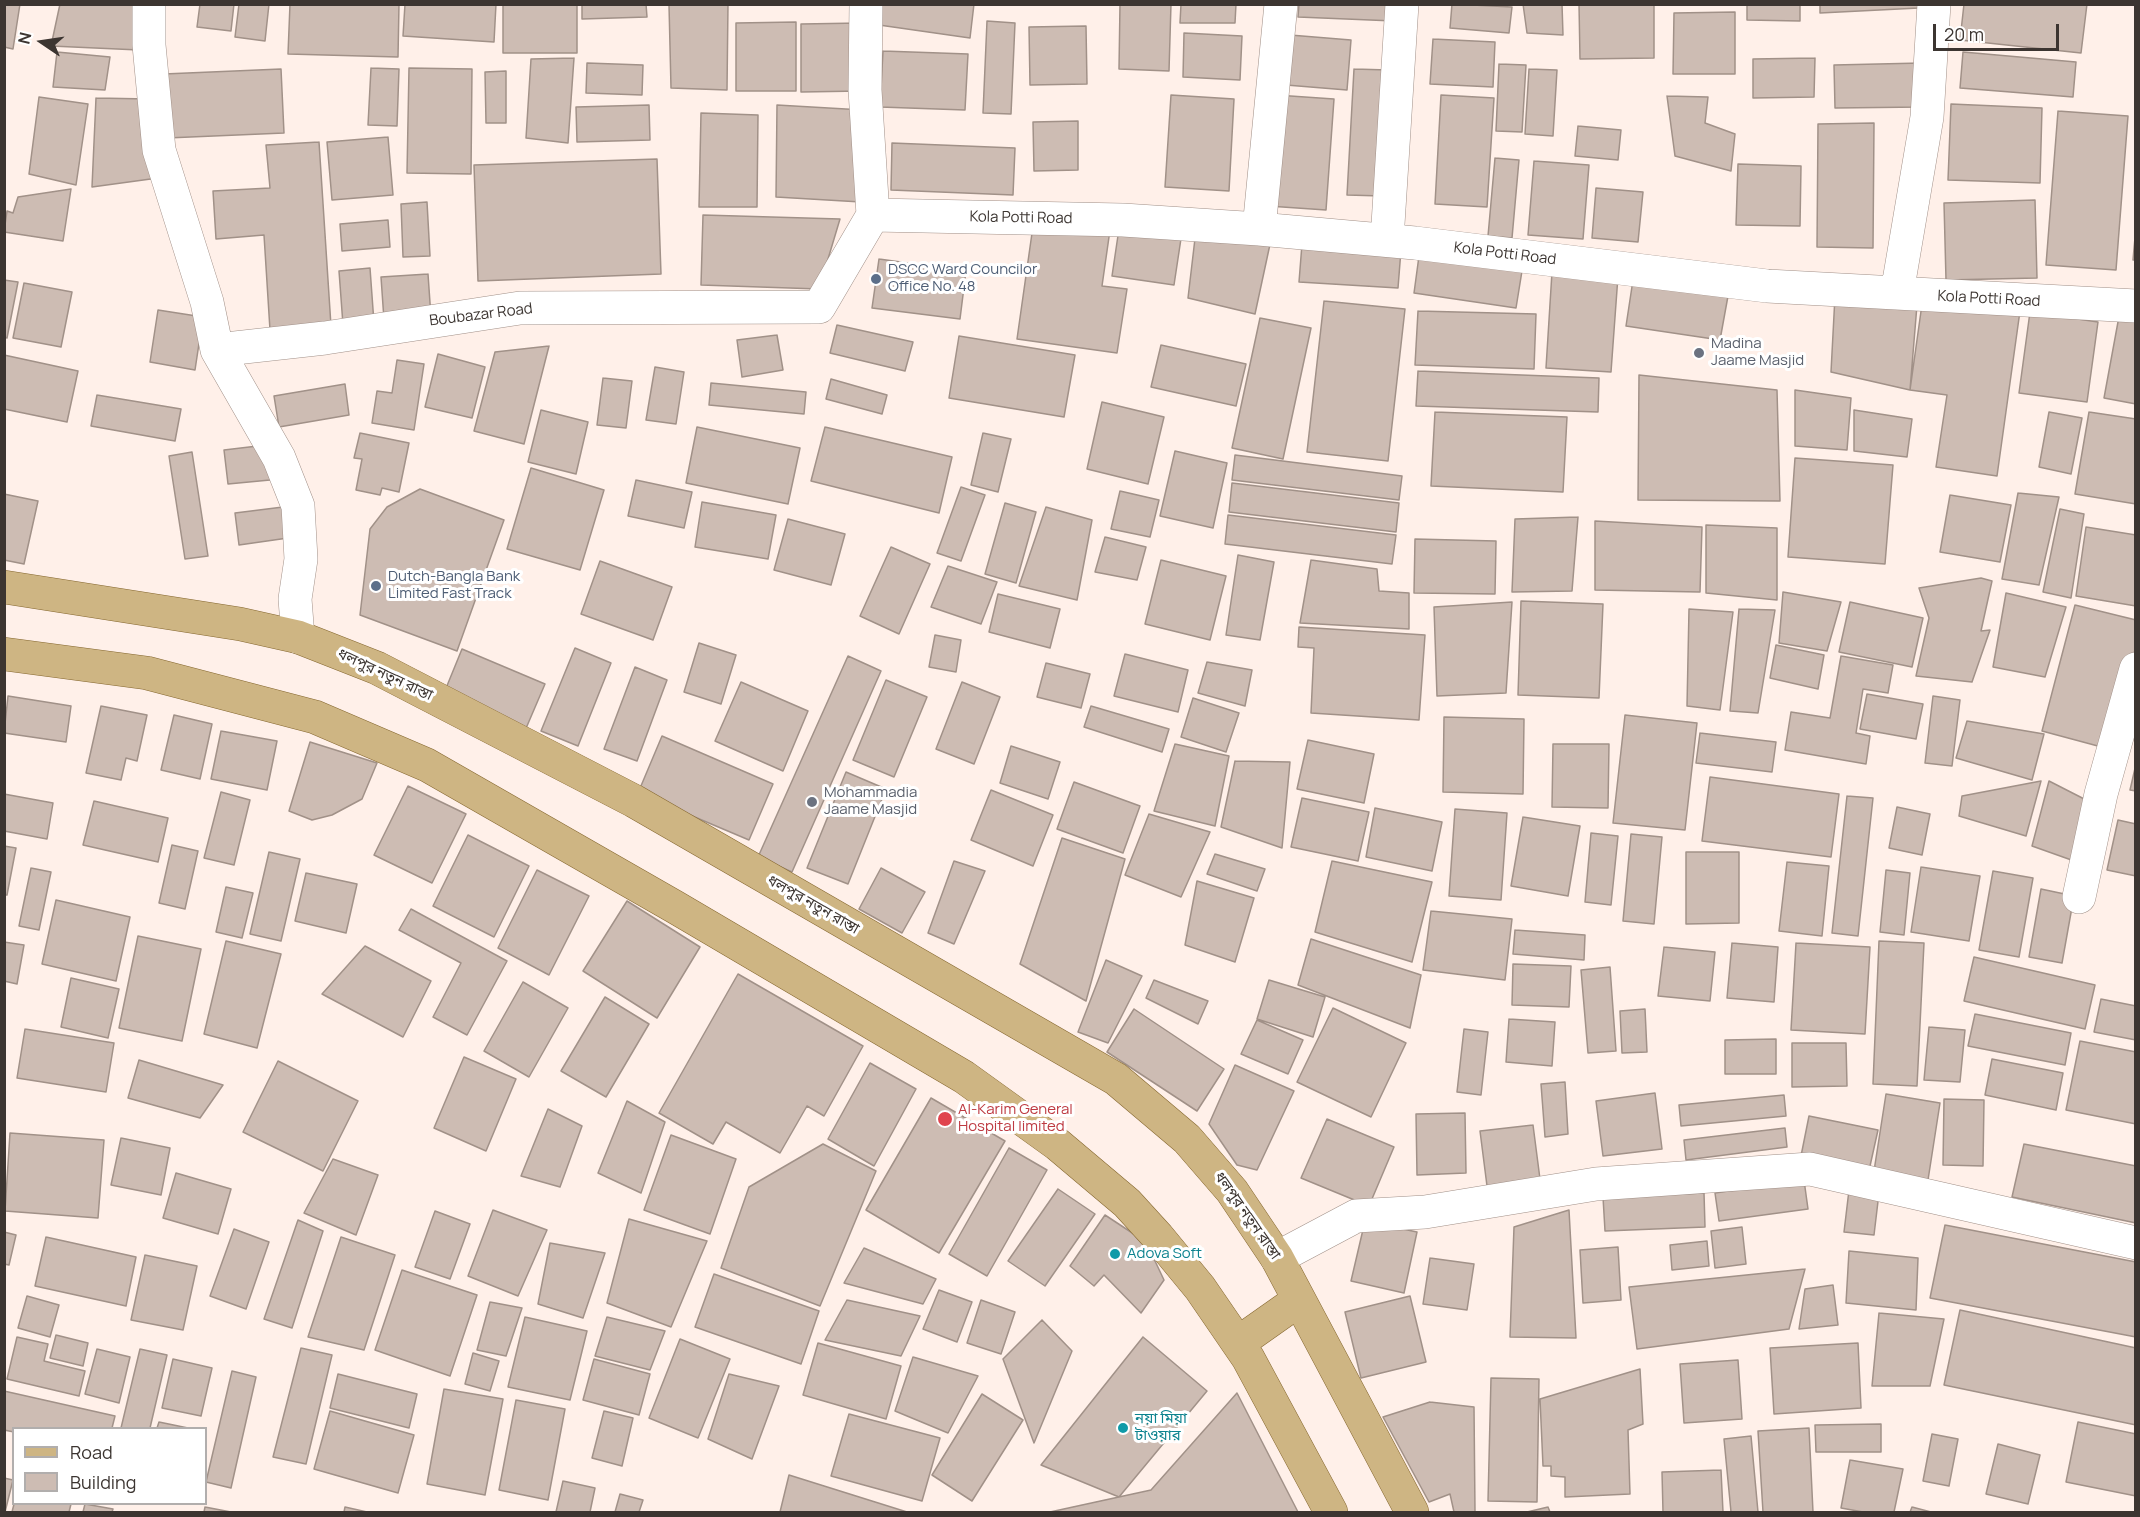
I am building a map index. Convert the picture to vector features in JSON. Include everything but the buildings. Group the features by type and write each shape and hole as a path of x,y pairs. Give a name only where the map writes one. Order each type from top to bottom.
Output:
{"main road":[{"name":"ধলপুর নতুন রাস্তা","path":"4,587 240,624 298,637 377,668 634,801 1116,1079 1187,1139 1232,1191 1277,1258 1412,1512"},
{"path":"4,654 159,676 315,717 427,765 696,919 982,1090 1057,1144 1127,1203 1200,1288 1238,1343 1331,1512"},
{"path":"1238,1343 1299,1300"}],"street":[{"path":"149,4 149,45 159,150 207,302 217,350 279,458 298,506 301,559 295,599 298,637"},
{"path":"866,4 865,90 873,215"},
{"path":"1259,229 1281,4"},
{"path":"1387,240 1401,4"},
{"path":"1897,293 1927,117 1934,4"},
{"name":"Boubazar Road","path":"217,350 325,338 520,308 819,307 873,215"},
{"name":"Kola Potti Road","path":"873,215 1124,220 1259,229 1387,240 1767,286 2136,306"},
{"path":"2079,897 2101,794 2136,669"},
{"path":"1277,1258 1356,1216 1425,1212 1596,1184 1810,1169 2136,1243"}],"place":[{"name":"DSCC Ward Councilor Office No. 48","path":"876,279"},
{"name":"Madina Jaame Masjid","path":"1699,353"},
{"name":"Dutch-Bangla Bank Limited Fast Track","path":"376,586"},
{"name":"Mohammadia Jaame Masjid","path":"812,802"},
{"name":"Al-Karim General Hospital limited","path":"945,1119"},
{"name":"Adova Soft","path":"1115,1254"},
{"name":"নয়া মিয়া টাওয়ার","path":"1123,1428"}]}
